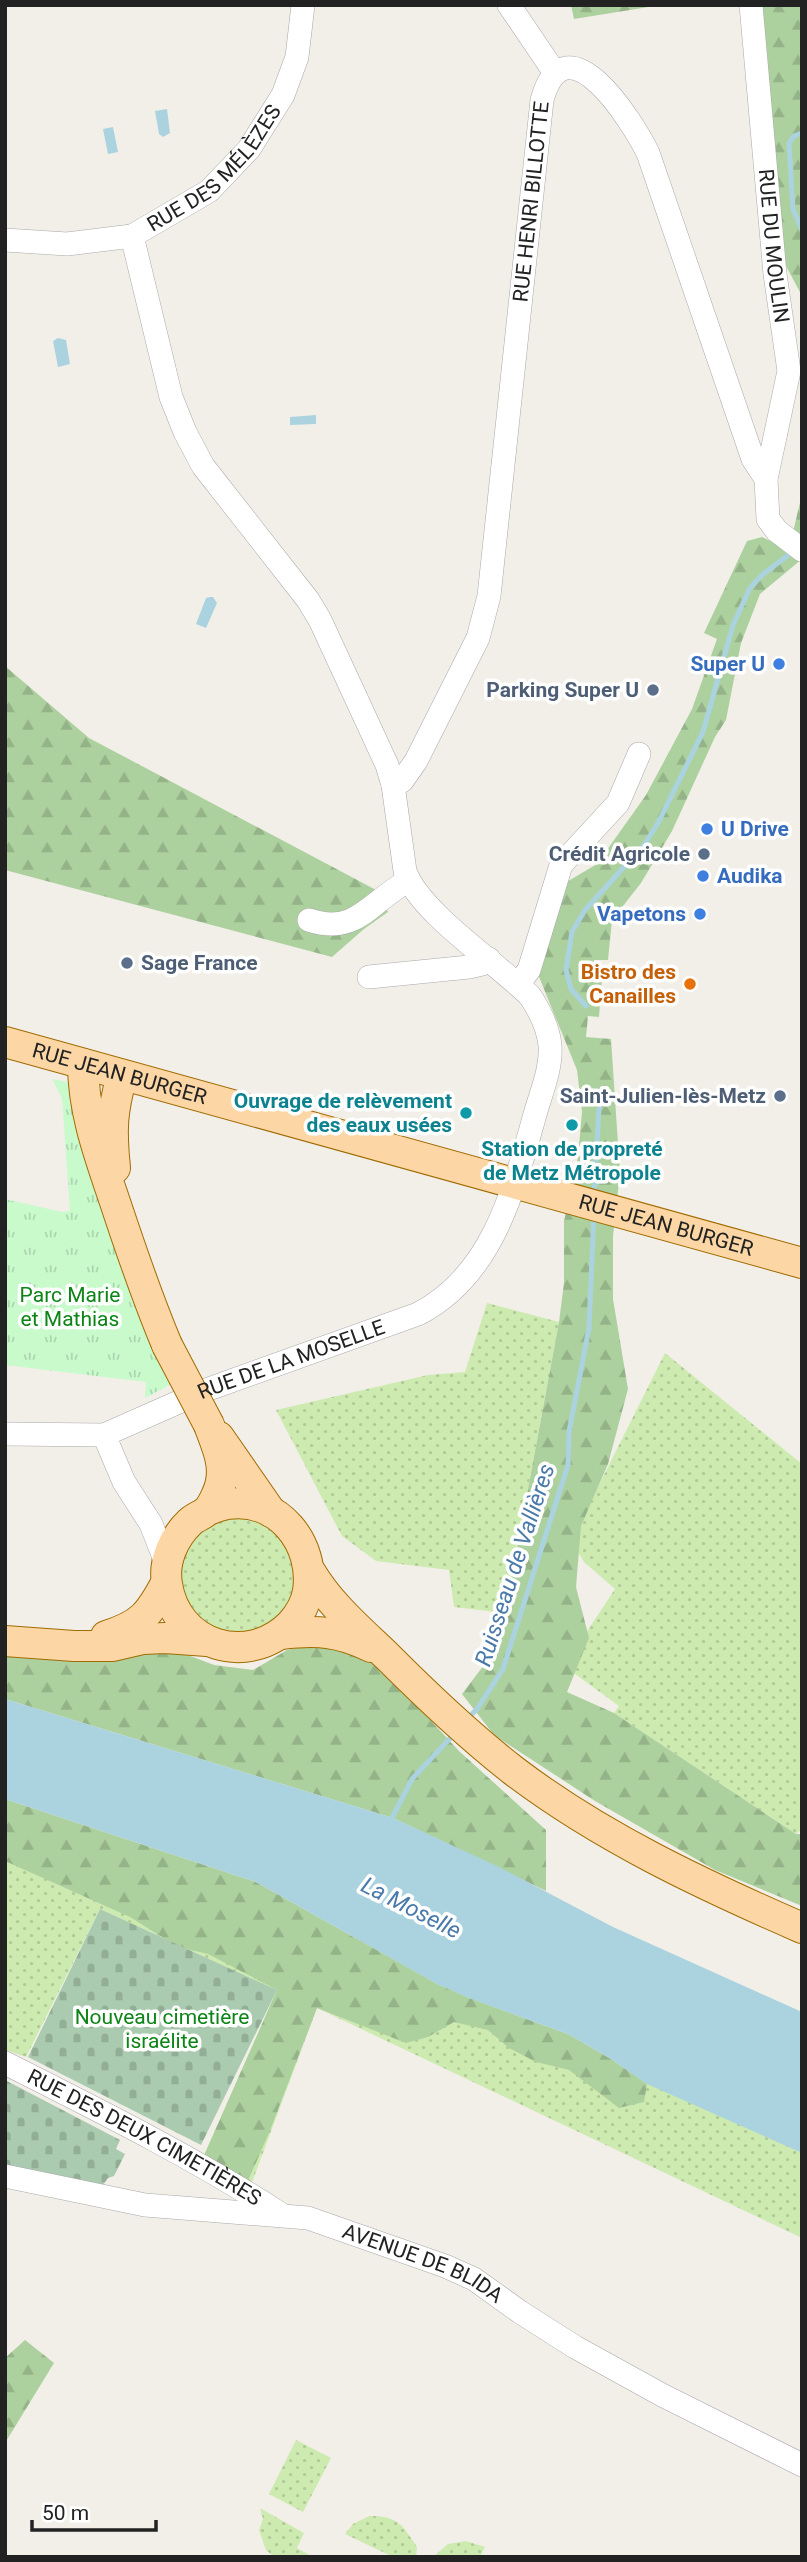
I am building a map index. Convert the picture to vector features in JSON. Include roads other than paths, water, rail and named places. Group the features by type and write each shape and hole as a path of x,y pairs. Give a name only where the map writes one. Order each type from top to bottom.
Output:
{"main road":[{"name":"RUE JEAN BURGER","path":"5,1042 802,1264"},
{"path":"5,1641 113,1646 154,1638 207,1641 226,1647 245,1648 264,1643 281,1634 297,1617 308,1595 310,1571 304,1547 291,1526 271,1511 209,1424 167,1345 147,1298 94,1140 83,1085 83,1064"},
{"path":"120,1217 112,1134 113,1106 122,1075"},
{"path":"208,1510 221,1481 221,1460 209,1424"},
{"path":"74,1646 129,1629 151,1609 167,1574 172,1548 180,1532 192,1520 208,1510 229,1504 251,1505 271,1511"},
{"path":"310,1571 329,1599 434,1703 484,1746 558,1801 622,1841 688,1877 802,1928"},
{"path":"167,1574 173,1607 187,1627 207,1641"},
{"path":"281,1634 324,1632 347,1636 384,1653"}],"street":[{"name":"RUE DES MÉLÈZES","path":"5,240 67,244 132,236 209,191 249,149 283,95 297,57 303,5"},
{"path":"509,5 555,73"},
{"name":"RUE DU MOULIN","path":"751,5 775,274 789,371 766,479 768,519 777,531 802,550"},
{"name":"RUE HENRI BILLOTTE","path":"393,785 402,781 416,761 478,638 489,596 542,100 546,86 555,73 566,69 580,70 593,78 611,94 648,153 753,459 766,479"},
{"path":"132,236 171,397 185,432 203,466 308,600 320,620 379,745 393,785 408,881 353,921 334,926 309,920"},
{"path":"517,984 529,970 561,865 618,803 639,754"},
{"name":"RUE DE LA MOSELLE","path":"5,1434 104,1434 179,1401 431,1307 480,1259 501,1220 515,1184 550,1055 548,1033 541,1012 530,996 422,901 408,881"},
{"path":"369,977 469,967 489,959"},
{"path":"104,1434 124,1482 151,1524 167,1574"},
{"name":"RUE DES DEUX CIMETIÈRES","path":"5,2063 108,2116 248,2193 282,2215"},
{"name":"AVENUE DE BLIDA","path":"5,2176 145,2205 308,2218 445,2266 474,2279 575,2347 662,2395 802,2465"}],"water":[{"path":"167,109 170,133 163,137 159,134 155,111"},
{"path":"113,127 118,152 108,154 103,129"},
{"path":"58,338 66,340 70,364 58,367 53,341"},
{"path":"316,415 316,424 290,425 290,417"},
{"path":"213,597 217,603 206,628 196,624 206,598"},
{"name":"La Moselle","path":"5,1699 393,1818 499,1867 613,1927 802,2012 802,2153 647,2084 568,2034 437,1984 256,1882 5,1799"}],"waterway":[{"name":"Ruisseau de Vallières","path":"802,133 794,136 789,143 793,209 802,230"},
{"name":"Ruisseau de Vallières","path":"586,1006 571,989 566,970 572,932 585,910 644,845 658,823 703,732 733,625 750,588 762,575 795,550"},
{"name":"Ruisseau de Vallières","path":"594,1197 600,1091"},
{"name":"Ruisseau de Vallières","path":"467,1719 477,1709 503,1669 568,1465 569,1432 589,1328 594,1213"},
{"name":"Ruisseau de Vallières","path":"390,1822 412,1779 454,1734"}],"place":[{"name":"Super U","path":"779,664"},
{"name":"Parking Super U","path":"653,690"},
{"name":"U Drive","path":"707,829"},
{"name":"Crédit Agricole","path":"704,854"},
{"name":"Audika","path":"703,876"},
{"name":"Vapetons","path":"700,914"},
{"name":"Sage France","path":"127,963"},
{"name":"Bistro des Canailles","path":"690,984"},
{"name":"Saint-Julien-lès-Metz","path":"780,1096"},
{"name":"Ouvrage de relèvement des eaux usées","path":"466,1113"},
{"name":"Station de propreté de Metz Métropole","path":"572,1125"}],"park label":[{"name":"Parc Marie et Mathias","path":"70,1307"},
{"name":"Nouveau cimetière israélite","path":"162,2029"}]}
